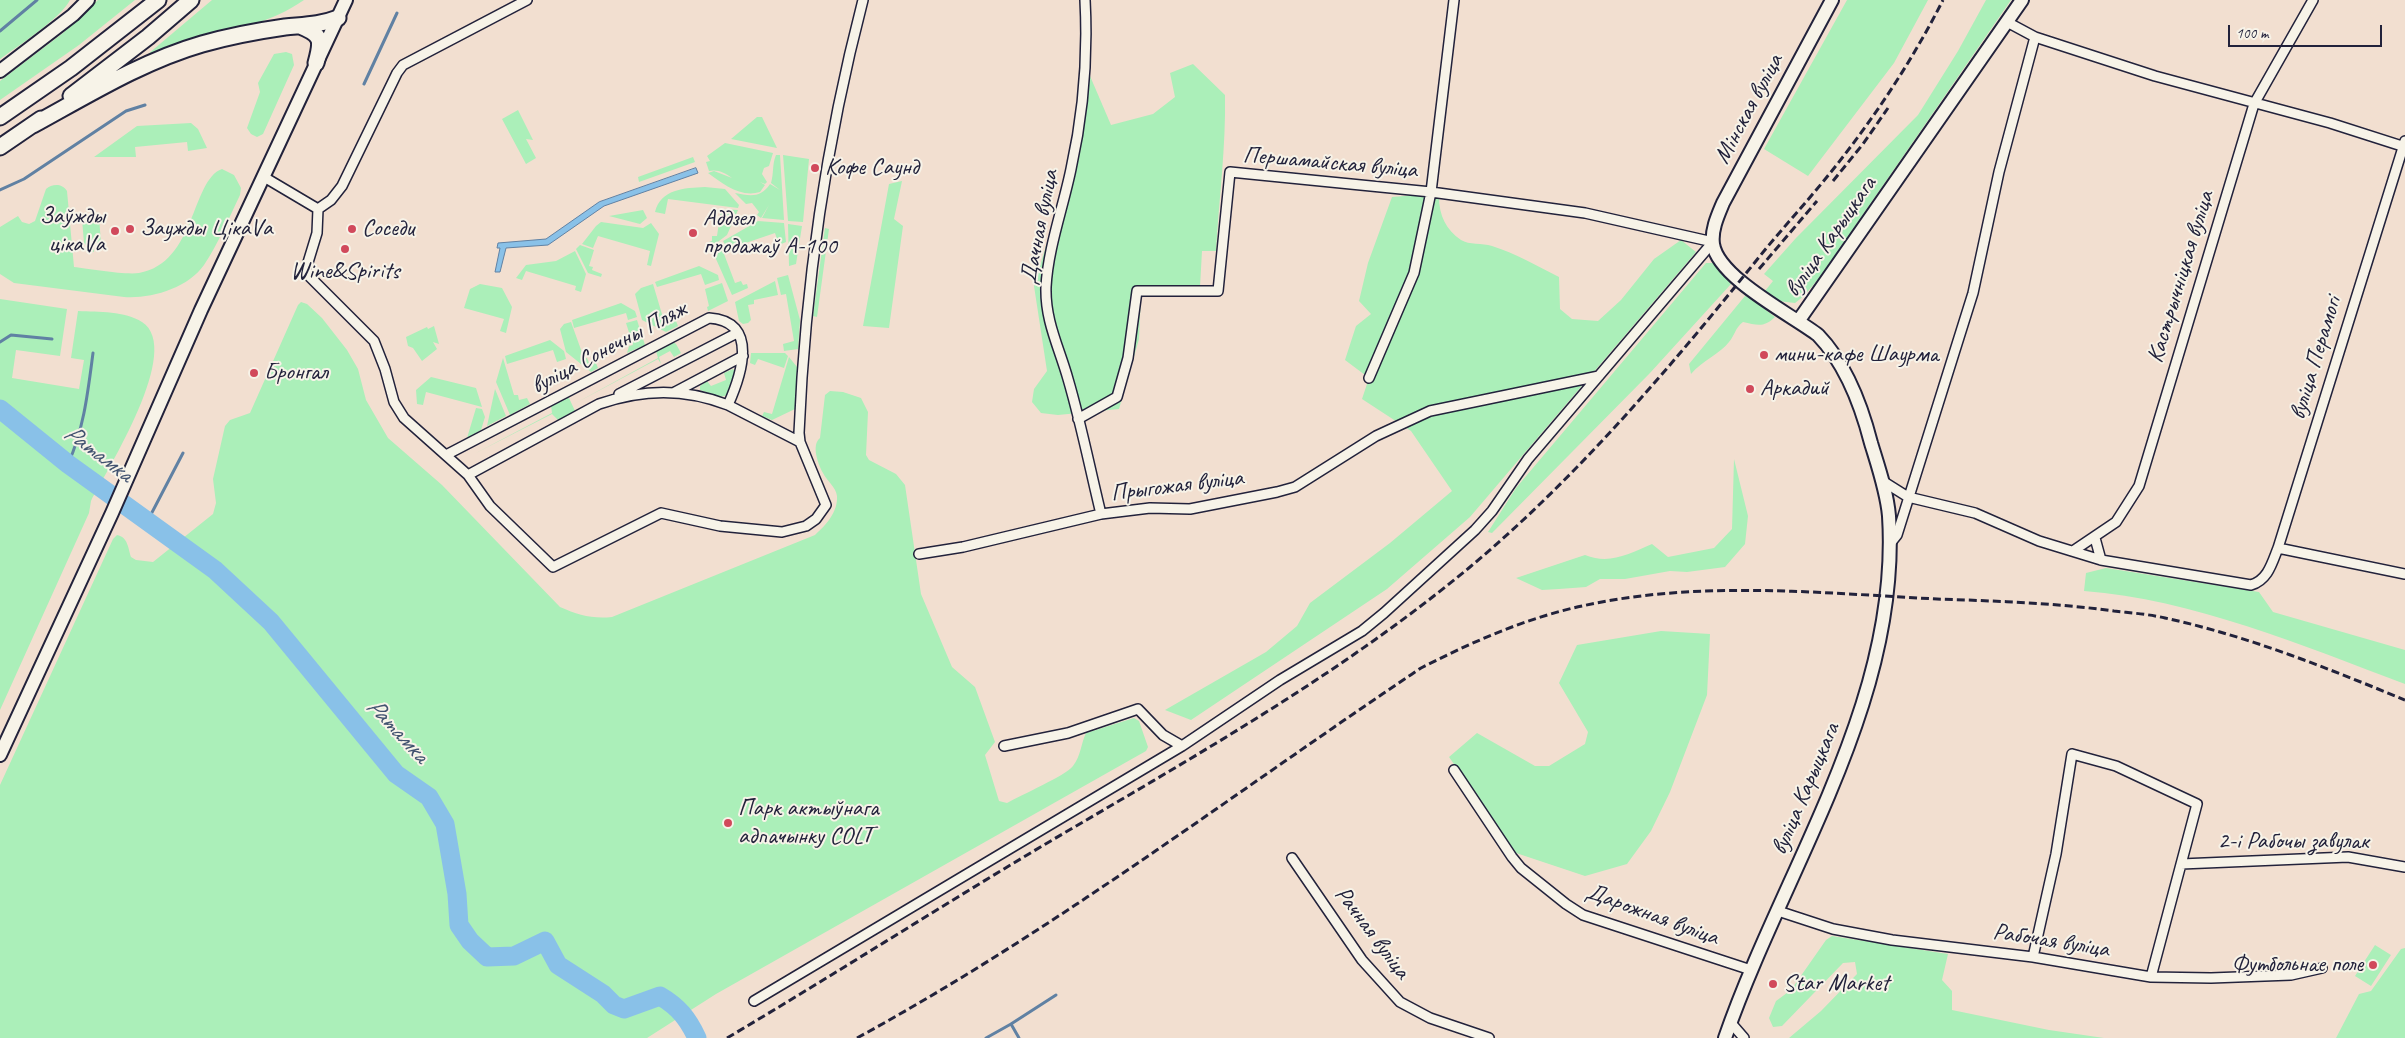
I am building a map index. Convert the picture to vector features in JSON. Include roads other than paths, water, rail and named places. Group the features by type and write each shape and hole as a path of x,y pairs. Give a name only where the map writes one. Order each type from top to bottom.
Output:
{"highway":[{"path":"0,116 71,68 158,0"},
{"path":"33,125 148,37 191,0"},
{"path":"0,146 33,125 120,78 175,53 231,37 300,26 319,25 338,18"},
{"path":"300,26 316,34 319,39 320,47 316,63"}],"street":[{"path":"0,71 73,15 88,0"},
{"path":"0,755 112,512 201,310 346,0"},
{"path":"318,209 331,200 342,186 397,73 403,65 527,0"},
{"path":"318,209 317,233 307,274 374,341 385,369 394,402 404,418 468,475 490,506 553,567 661,514 720,526 782,532 806,526 816,519 826,505 800,442 801,392 812,265 828,154 863,0"},
{"name":"Дачная вуліца","path":"1085,0 1084,76 1075,152 1046,287 1047,311 1052,333 1068,378 1101,514"},
{"path":"1370,378 1414,273 1431,192 1454,0"},
{"name":"Мінская вуліца","path":"1712,242 1716,221 1723,203 1832,0"},
{"name":"вуліца Карыцкага","path":"1726,1038 1751,970 1849,744 1873,667 1885,598 1889,515 1867,427 1851,385 1826,344 1799,320 2022,0"},
{"name":"Кастрычніцкая вуліца","path":"2073,551 2095,538 2116,522 2129,504 2145,469 2254,104 2313,0"},
{"path":"2007,22 2035,37 2155,76 2404,145"},
{"name":"вуліца Карыцкага","path":"1889,545 1897,535 1973,293 1999,172 2035,37"},
{"name":"вуліца Перамогі","path":"2101,560 2251,585 2258,583 2270,567 2278,548 2404,145"},
{"name":"Першамайская вуліца","path":"1078,419 1117,397 1128,358 1137,291 1218,291 1230,172 1431,192 1585,213 1712,242"},
{"path":"264,177 318,209"},
{"path":"754,1001 1182,746 1280,680 1362,631 1474,530 1492,511 1528,459 1712,242 1721,261 1741,281 1769,303 1799,320"},
{"name":"вуліца Сонечны Пляж","path":"446,455 709,318 728,323 738,333"},
{"path":"599,404 738,333 743,356 737,386 728,405"},
{"path":"675,392 743,356"},
{"name":"Прыгожая вуліца","path":"919,554 963,547 1101,514 1150,508 1190,509 1277,492 1294,486 1376,436 1430,411 1599,376"},
{"name":"вуліца Сонечны Пляж","path":"468,475 599,404 647,392 693,394 728,405 800,442"},
{"path":"1881,480 1908,497 1975,513 2039,541 2101,560"},
{"path":"2095,538 2101,560"},
{"path":"2278,548 2405,574"},
{"path":"1004,746 1068,733 1138,710 1164,735 1182,746"},
{"name":"2-і Рабочы завулак","path":"2033,957 2056,854 2072,754 2116,766 2197,804 2151,977"},
{"name":"Дарожная вуліца","path":"1454,770 1512,857 1522,868 1566,904 1601,922 1751,970"},
{"name":"Рачная вуліца","path":"1292,858 1362,960 1400,1002 1430,1018 1489,1038"},
{"name":"2-і Рабочы завулак","path":"2181,864 2348,858 2405,867"},
{"name":"Рабочая вуліца","path":"1778,911 1833,929 1892,940 2033,957 2151,977 2211,978 2291,975 2322,968"},
{"path":"1731,1023 1744,1038"}],"water":[{"path":"696,168 698,173 604,206 548,245 506,248 500,272 495,272 500,248 497,248 498,243 546,239 599,202"}],"waterway":[{"path":"0,31 37,0"},
{"path":"364,84 397,13"},
{"path":"0,190 24,179 126,111 145,105"},
{"path":"0,342 11,335 52,339"},
{"path":"68,464 82,424 93,353"},
{"name":"Ратамка","path":"0,409 68,464 215,570 271,622 396,774 429,797 445,824 457,894 459,925 470,941 487,957 514,956 545,941 558,965 603,994 614,1005 624,1009 660,996 682,1014 697,1038"},
{"path":"147,522 183,453"},
{"path":"1011,1024 1056,995"},
{"path":"986,1038 1011,1024 1019,1038"}],"railway":[{"path":"727,1038 1268,711 1371,642 1470,567 1511,532 1588,456 1696,335 1856,140 1903,71 1943,0"},
{"path":"1833,181 1863,144 1888,108"},
{"path":"1759,269 1817,201"},
{"path":"857,1038 930,996 1073,906 1421,668 1460,649 1520,624 1582,606 1670,593 1759,590 2092,608 2159,617 2227,634 2317,665 2405,700"}],"place":[{"name":"Кофе Саунд","path":"815,168"},
{"name":"Заужды ЦікаVа","path":"130,229"},
{"name":"Соседи","path":"352,229"},
{"name":"Заўжды цікаVа","path":"115,231"},
{"name":"Аддзел продажаў А-100","path":"693,233"},
{"name":"Wine&Spirits","path":"345,249"},
{"name":"мини-кафе Шаурма","path":"1764,355"},
{"name":"Бронгал","path":"254,373"},
{"name":"Аркадий","path":"1750,389"},
{"name":"Парк актыўнага адпачынку COLT","path":"728,823"},
{"name":"Футбольнае поле","path":"2373,965"},
{"name":"Star Market","path":"1773,984"}]}
